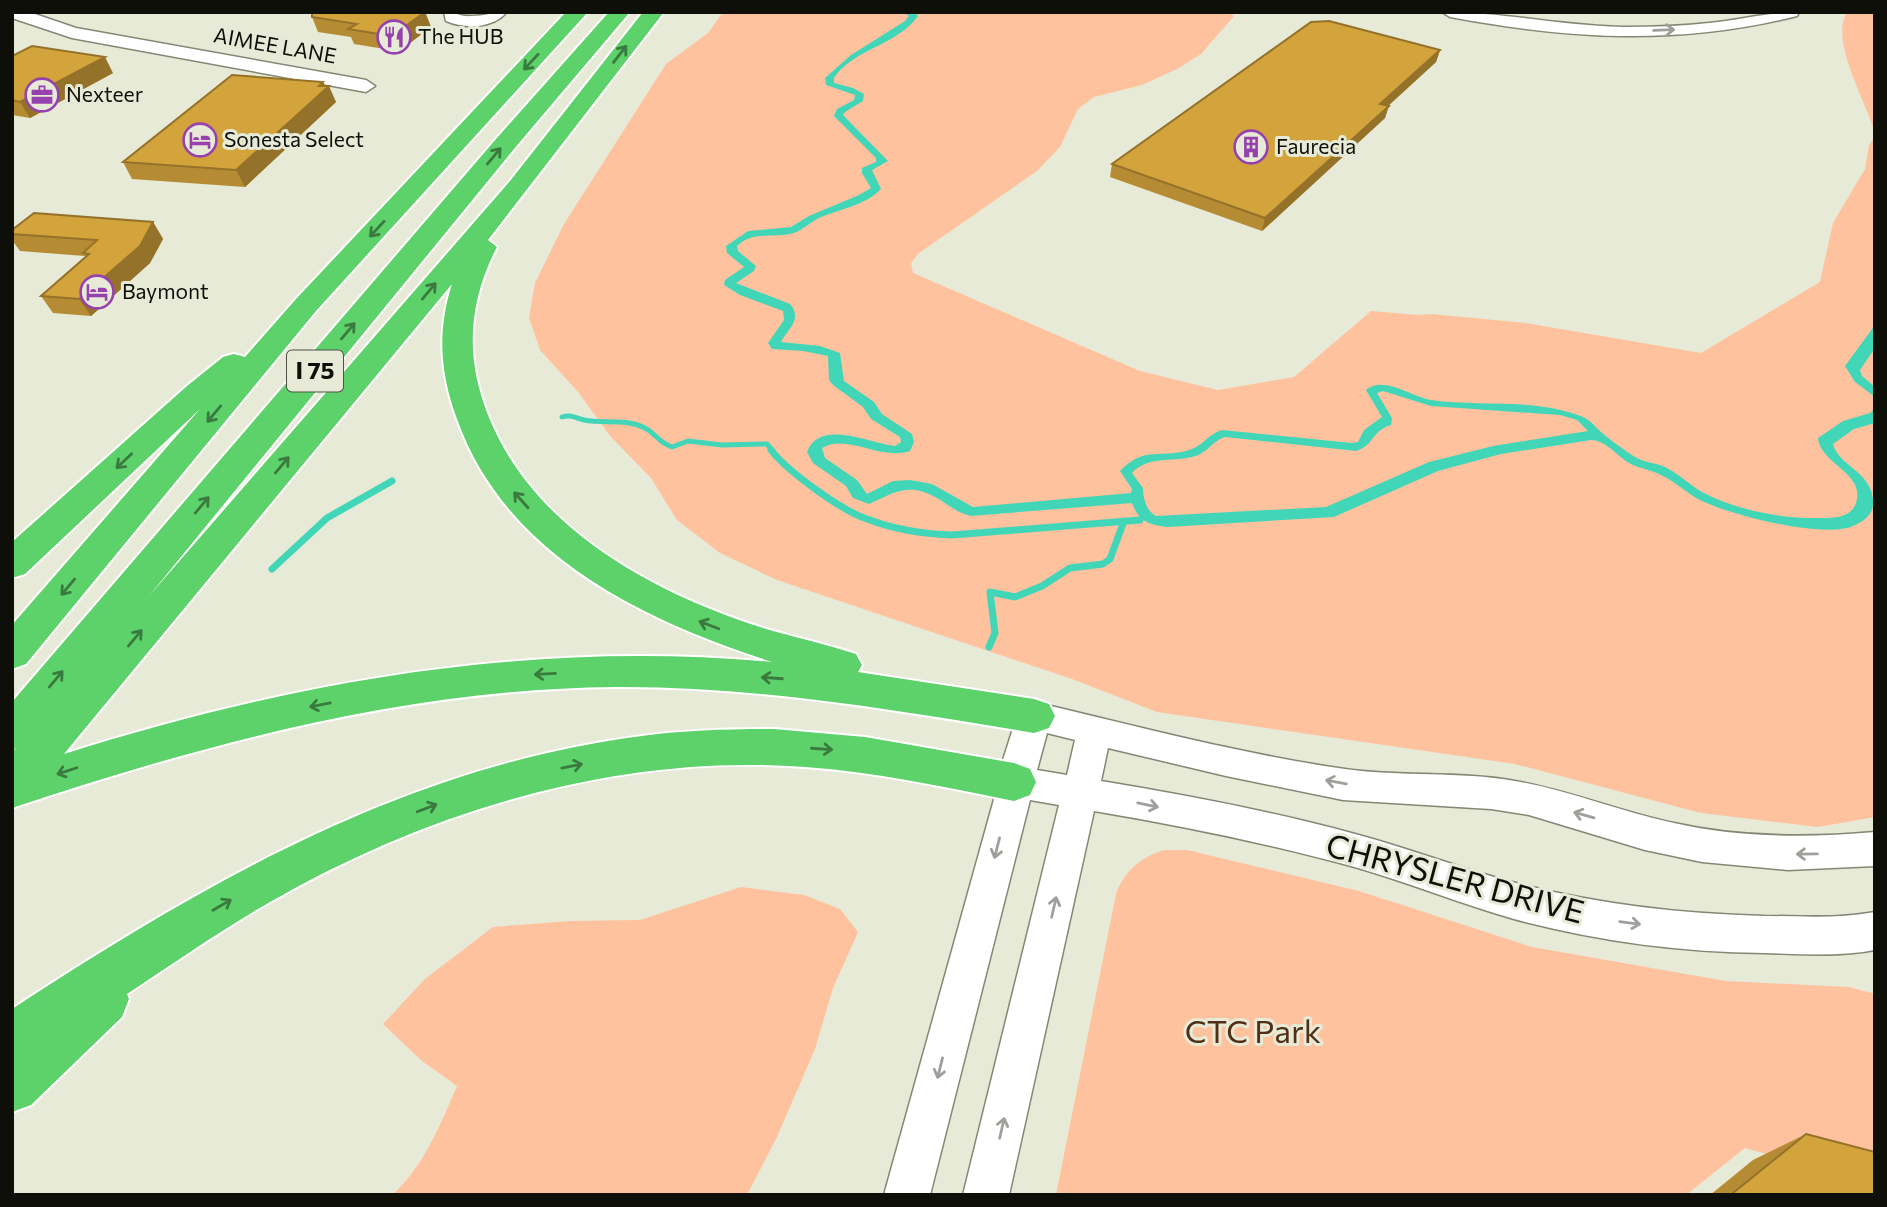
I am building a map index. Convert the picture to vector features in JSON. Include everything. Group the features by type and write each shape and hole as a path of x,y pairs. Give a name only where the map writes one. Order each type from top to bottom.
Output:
{"highway":[{"name":"I 75","path":"12,653 306,305 578,12"},
{"name":"I 75","path":"12,732 496,155 620,12"},
{"path":"12,786 519,186 654,12"},
{"path":"519,186 471,267 456,315 456,362 470,421 502,478 549,531 616,580 699,621 793,653 882,674 1034,716"},
{"path":"12,564 198,393 306,305"},
{"path":"12,786 256,717 372,694 472,680 546,674 701,672 798,680 875,689 1034,716"},
{"path":"12,1040 77,995 267,879 364,833 459,796 559,769 611,759 726,747 829,750 879,755 1014,782"},
{"path":"12,1086 164,942"}],"street":[{"name":"AIMEE LANE","path":"12,12 72,33 366,86"},
{"path":"452,12 452,17 469,22 487,19 499,12"},
{"path":"1450,12 1572,28 1647,31 1701,20 1712,23 1766,12"},
{"path":"1556,12 1701,20 1760,20 1791,12"},
{"path":"907,1195 1014,782 1034,716 1343,784 1404,791 1462,790 1515,797 1660,836 1731,851 1798,854 1875,849"},
{"path":"986,1195 1094,730"},
{"name":"CHRYSLER DRIVE","path":"1014,782 1081,793 1357,851 1465,887 1533,906 1613,920 1694,932 1850,936 1875,931"}],"green space":[{"path":"723,12 1229,12 1234,16 1201,54 1179,68 1142,85 1094,97 1078,109 1060,147 1037,171 919,253 911,263 913,273 1140,371 1218,390 1294,377 1371,311 1526,323 1701,353 1820,282 1833,223 1865,169 1869,145 1875,137 1875,817 1818,827 1701,813 1515,764 1157,712 1072,679 777,580 720,553 677,520 651,478 611,437 578,392 540,350 529,318 535,283 564,224 666,64 708,33"},
{"path":"1847,12 1875,12 1875,133 1846,55 1843,24"},
{"name":"CTC Park","path":"1165,850 1187,850 1359,891 1532,947 1726,981 1849,987 1875,994 1875,1184 1745,1148 1686,1195 1056,1195 1116,894 1124,878 1135,866 1149,856"},
{"path":"741,887 804,895 840,909 858,932 833,988 815,1049 777,1137 747,1195 392,1195 422,1158 438,1130 457,1086 422,1061 383,1024 425,979 493,927 570,921 640,920"}],"water":[{"path":"903,12 915,12 918,16 899,34 852,60 834,78 834,83 864,94 863,101 843,115 888,161 872,170 881,189 868,199 817,219 794,233 757,236 737,246 738,251 756,266 754,271 736,283 790,304 794,309 795,319 781,342 820,346 840,353 844,381 874,402 882,414 912,434 914,442 910,451 899,453 842,444 822,448 825,458 857,480 867,494 893,481 910,480 932,484 973,507 1131,493 1132,489 1120,471 1129,463 1145,455 1189,450 1222,430 1358,442 1364,430 1382,417 1366,390 1381,385 1431,400 1542,406 1578,415 1590,421 1633,456 1667,468 1715,498 1760,512 1805,518 1836,517 1854,508 1857,493 1855,484 1826,455 1818,438 1843,421 1875,409 1875,423 1854,429 1833,444 1841,458 1871,489 1871,512 1853,526 1821,530 1777,524 1734,513 1702,501 1666,478 1631,464 1602,443 1591,440 1501,454 1438,471 1334,517 1168,527 1145,521 1132,503 971,516 918,490 895,493 869,504 853,498 846,486 813,463 807,452 814,442 823,436 834,435 895,446 901,442 900,437 871,419 863,407 833,385 829,380 828,356 772,349 768,343 784,320 783,311 740,295 724,285 725,280 744,267 727,253 726,246 748,231 791,227 871,188 862,168 876,162 876,158 834,116 837,109 854,100 855,95 826,85 825,78 851,55 909,16","holes":["1383,391 1431,406 1560,415 1577,420 1588,431 1493,446 1429,462 1326,507 1156,516 1147,507 1143,488 1132,473 1152,462 1197,455 1225,437 1356,451 1367,445 1379,431 1391,425 1392,418 1377,393"]},
{"path":"1875,325 1875,348 1860,370 1862,376 1875,387 1875,397 1855,382 1845,366"}],"building":[{"path":"312,12 425,12 400,30 385,35 348,29 357,24 312,17"},
{"name":"Faurecia","path":"1329,21 1440,50 1380,104 1389,106 1265,218 1112,164 1311,22"},
{"path":"32,46 105,57 20,102 12,100 12,56"},
{"path":"232,75 323,82 319,86 329,86 236,170 123,162"},
{"path":"34,213 153,222 140,246 79,299 41,296 89,254 83,253 97,240 12,234 12,230"},
{"path":"1806,1134 1875,1152 1875,1195 1733,1195 1733,1193"}],"waterway":[{"path":"562,417 637,425 649,430 672,447 688,441 722,445 767,444 773,451"},
{"path":"771,450 802,479 856,515 909,530 952,535 1124,521"},
{"path":"272,569 327,518 392,481"},
{"path":"1124,521 1140,520"},
{"path":"989,647 995,633 990,592 1015,597 1042,586 1070,568 1103,564 1110,559 1124,521"}],"place":[{"name":"The HUB","path":"394,37"},
{"name":"Nexteer","path":"42,95"},
{"name":"Sonesta Select","path":"200,140"},
{"name":"Faurecia","path":"1251,147"},
{"name":"Baymont","path":"97,292"}]}
